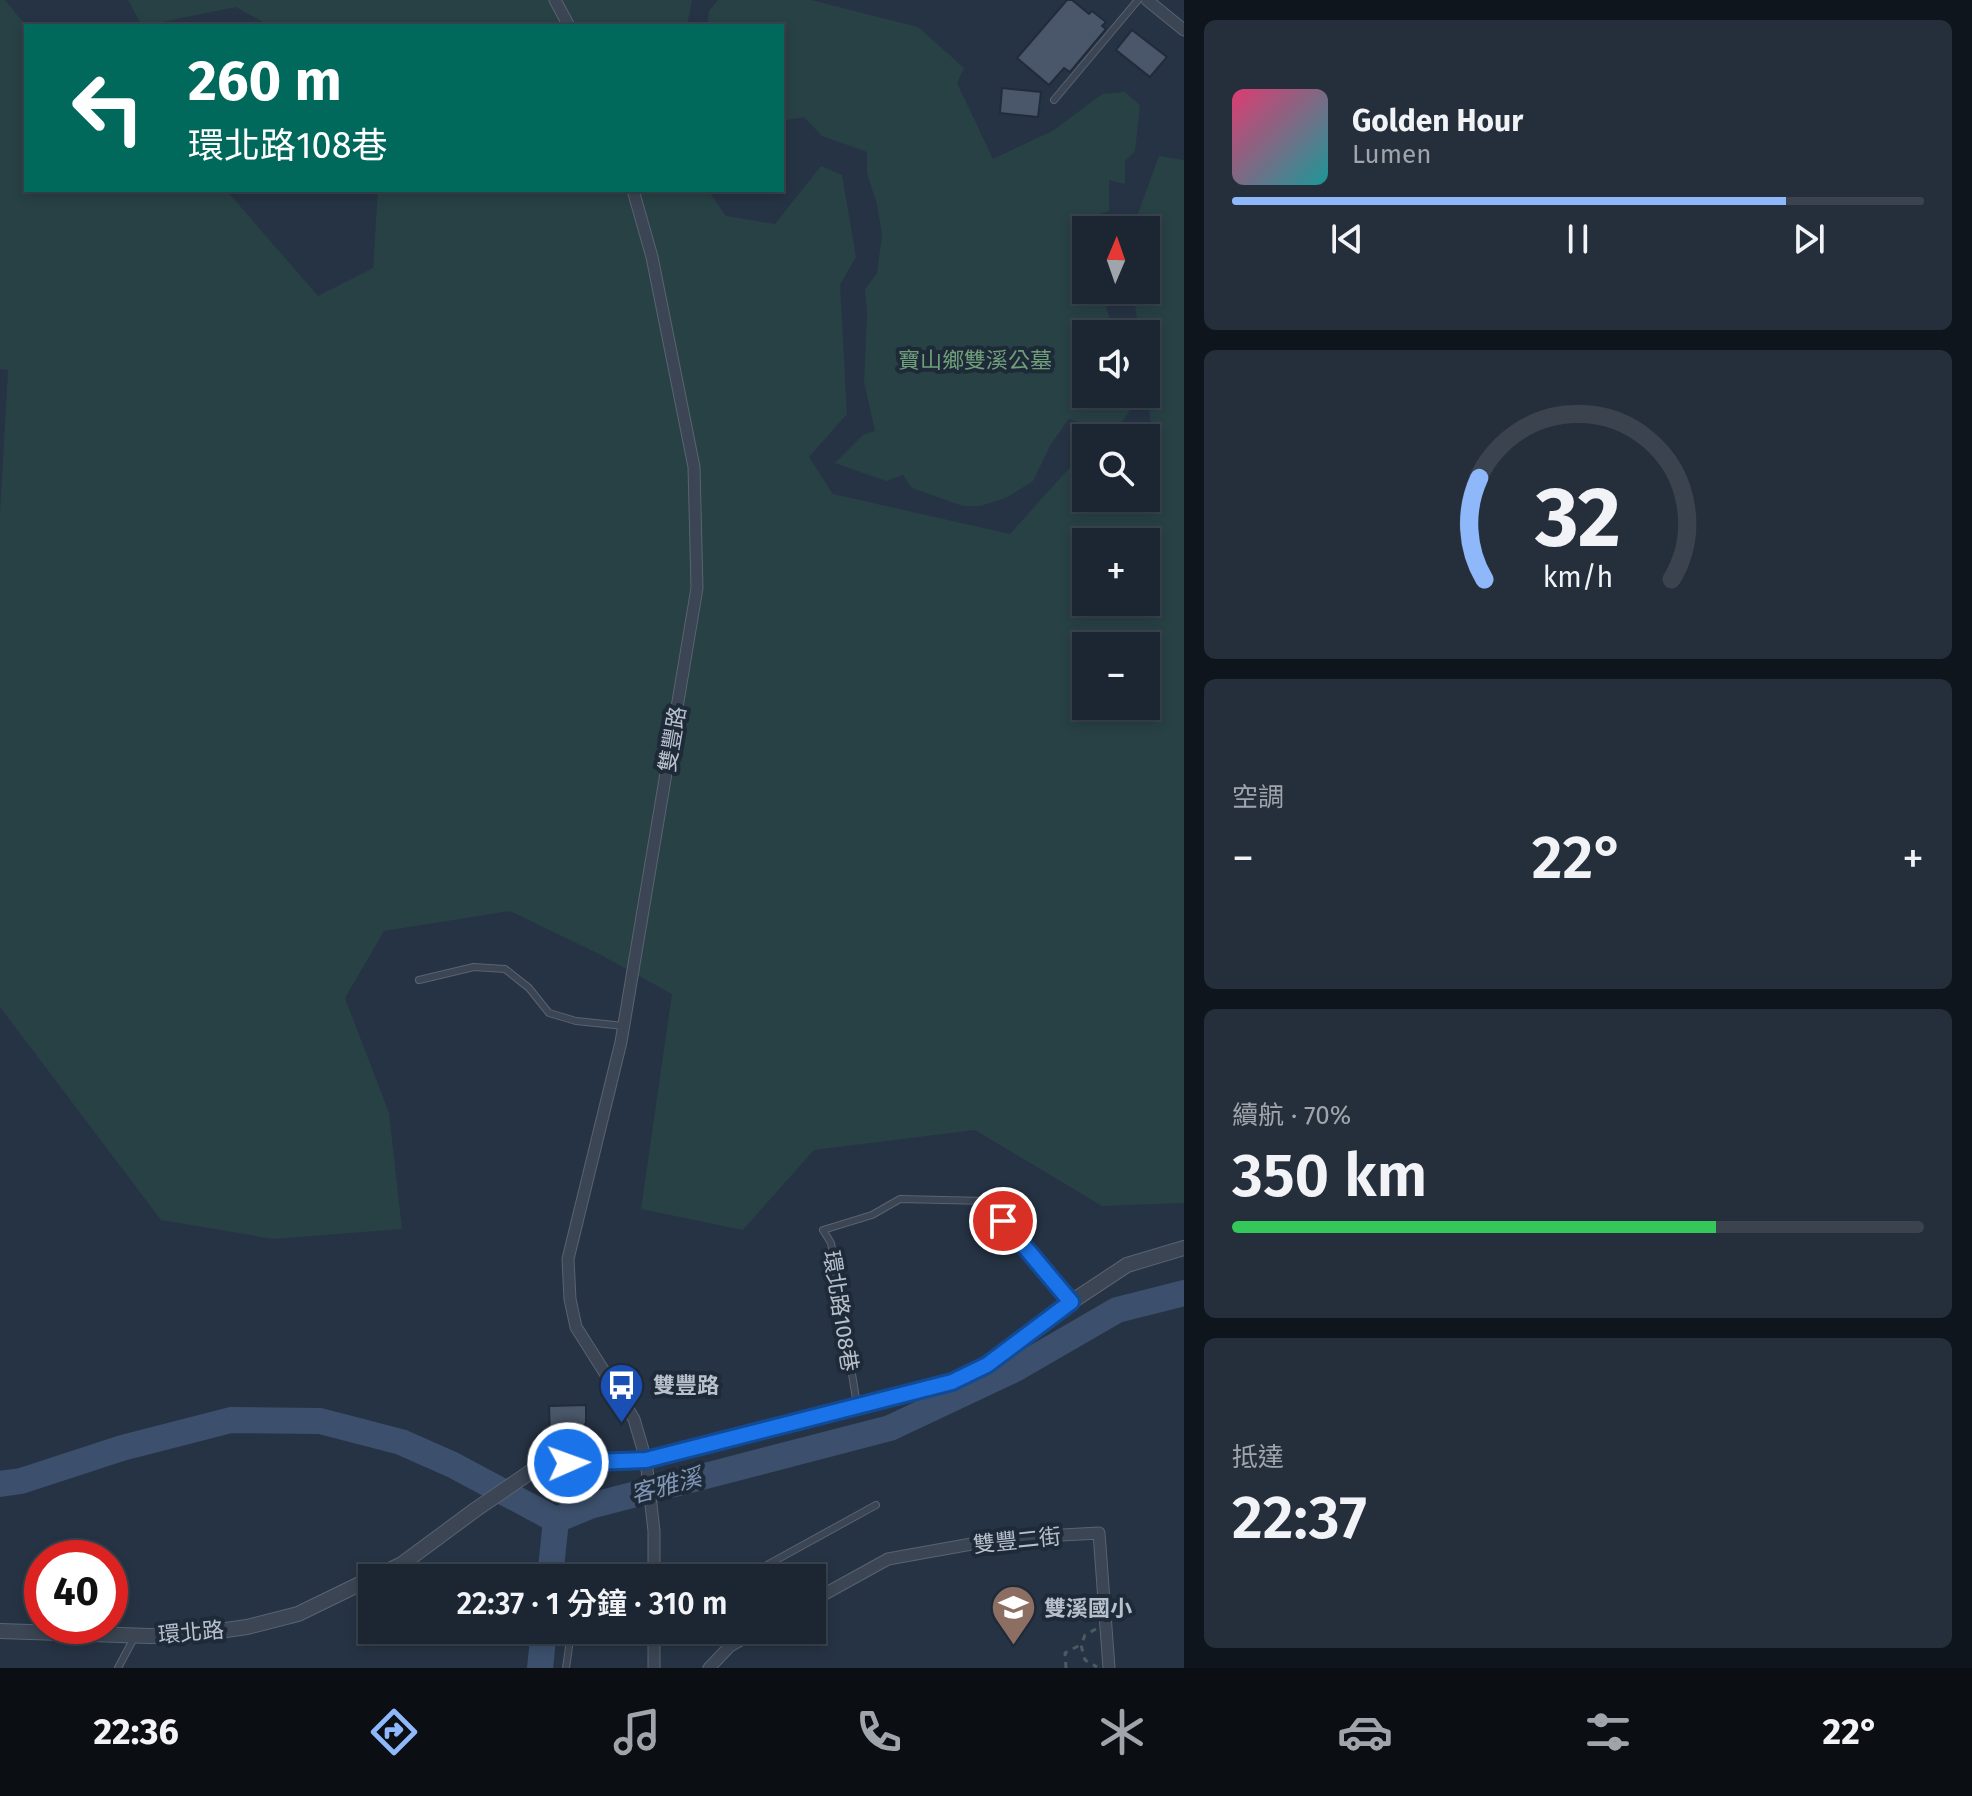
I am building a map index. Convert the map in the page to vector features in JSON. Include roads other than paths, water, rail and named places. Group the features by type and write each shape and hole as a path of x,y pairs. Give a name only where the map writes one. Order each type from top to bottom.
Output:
{"street":[{"path":"555,0 568,24"},
{"path":"1147,0 1184,30"},
{"name":"雙豐路","path":"634,192 652,257 694,467 697,588 624,1026 568,1259 570,1299 576,1327 634,1419 646,1460 654,1531 654,1564"},
{"path":"646,1460 952,1382 987,1365 1071,1302 1127,1265 1184,1248"},
{"name":"環北路","path":"402,1564 542,1464 646,1460"},
{"name":"雙豐二街","path":"826,1593 888,1559 1005,1538 1099,1533 1109,1667"},
{"name":"環北路","path":"0,1631 191,1635 247,1627 298,1614 358,1585"},
{"path":"654,1644 654,1668"},
{"path":"709,1668 734,1644"}],"lane":[{"path":"1054,100 1138,0"},
{"path":"419,980 474,967 505,969 529,988 549,1013 576,1021 624,1026"},
{"name":"環北路108巷","path":"857,1406 831,1243 823,1230 872,1215 900,1199 986,1201 1071,1302"},
{"path":"769,1564 876,1505"},
{"path":"118,1668 135,1636"},
{"path":"566,1668 569,1647"}],"waterway":[{"name":"客雅溪","path":"0,1484 21,1481 122,1448 231,1420 320,1421 401,1442 453,1465 556,1520 590,1506 890,1428 1015,1369 1117,1310 1184,1293"},
{"path":"551,1564 556,1520"},
{"path":"540,1668 543,1644"}],"place":[{"name":"雙豐路","path":"622,1424"},
{"name":"雙溪國小","path":"1013,1647"}],"park label":[{"name":"寶山鄉雙溪公墓","path":"975,360"}]}
